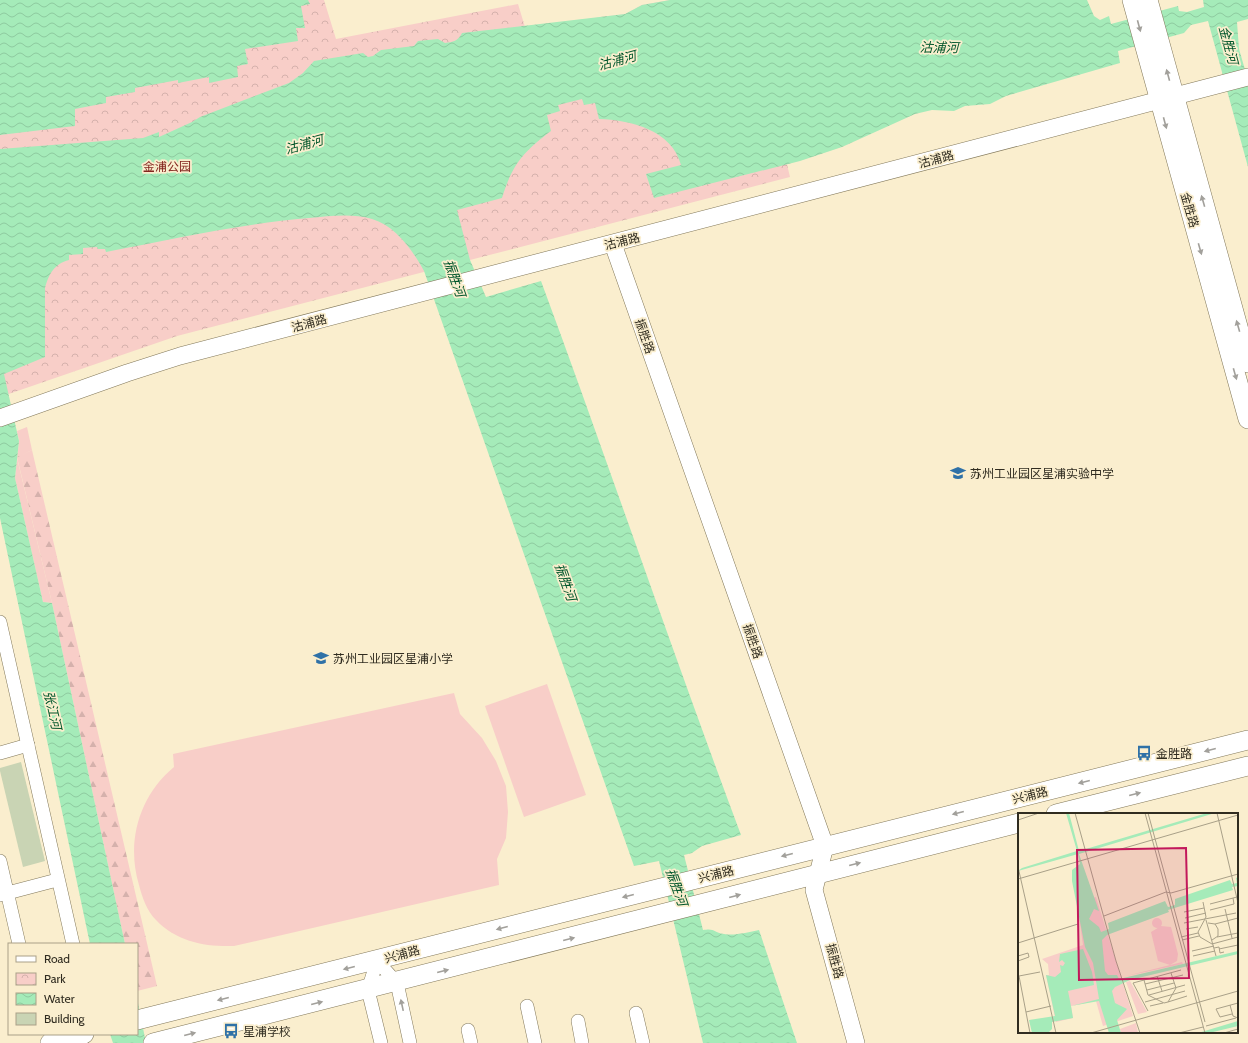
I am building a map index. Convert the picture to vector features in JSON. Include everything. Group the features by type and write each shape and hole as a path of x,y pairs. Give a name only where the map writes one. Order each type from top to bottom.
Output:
{"main road":[{"name":"金胜路","path":"1141,2 1248,419"},
{"name":"金胜路","path":"1166,99 1248,363"},
{"name":"兴浦路","path":"142,1019 377,961 666,886 1248,740"},
{"name":"兴浦路","path":"1060,813 1248,766"},
{"name":"兴浦路","path":"153,1043 398,983 697,906 817,873 1018,823"},
{"path":"50,1043 80,1035"}],"street":[{"name":"沽浦路","path":"8,415 121,374 180,356 1248,77"},
{"name":"振胜路","path":"613,244 825,846 817,873 814,890 856,1043"},
{"path":"0,622 72,943"},
{"path":"0,753 28,745"},
{"path":"0,861 4,894 19,943"},
{"path":"4,894 57,880"},
{"path":"381,1043 368,990 377,961 398,983 410,1043"},
{"path":"527,1006 535,1043"},
{"path":"636,1013 643,1043"},
{"path":"578,1021 582,1043"},
{"path":"468,1030 471,1043"}],"green space":[{"name":"金浦公园","path":"0,0 324,0 336,39 518,4 525,27 626,14 642,5 670,0 748,0 790,177 177,336 0,397"},
{"path":"27,427 32,450 17,458 19,441 17,431"},
{"path":"32,450 157,986 138,991 138,943 125,943 52,603 17,457"},
{"path":"17,458 52,603 43,602 15,478"},
{"path":"547,684 586,795 524,817 485,706"},
{"path":"454,693 460,714 482,738 496,761 506,786 508,812 506,838 497,859 499,885 234,946 192,942 164,927 156,920 147,908 135,869 135,836 138,821 144,806 162,779 174,767 173,754"}],"water":[{"path":"0,0 308,0 310,4 301,6 305,28 296,28 298,41 245,49 248,64 237,66 238,77 209,83 209,77 178,83 178,80 135,88 135,92 106,97 106,103 75,109 75,126 0,135"},
{"path":"670,0 1087,0 1094,16 1100,20 1109,16 1111,24 1178,6 1179,11 1187,12 1204,7 1203,0 1248,0 1248,19 1237,22 1239,49 1248,80 1248,167 1208,21 1191,25 1184,33 1118,51 1120,63 1006,96 990,104 965,106 954,111 932,110 915,114 842,147 800,161 654,198 646,174 681,165 676,153 669,143 648,129 624,122 599,119 595,103 584,105 582,99 558,105 560,111 547,115 551,131 533,146 520,160 510,177 502,198 457,210 470,260 486,297 541,281 741,835 702,846 692,853 684,855 703,930 712,930 724,934 742,934 759,930 797,1043 703,1043 659,861 634,866 424,271 415,255 403,240 389,227 381,222 357,216 325,216 258,224 207,232 106,252 105,249 98,249 97,247 83,248 83,254 69,255 69,260 59,264 53,270 45,288 45,357 4,374 19,441 15,478 43,602 52,603 125,943 90,943 0,518 0,149 143,138 159,132 159,137 200,117 289,83 303,73 314,61 363,53 368,57 373,56 381,50 414,46 418,41 438,39 445,43 455,41 462,33 625,14 642,5"},
{"path":"138,1003 146,1043 113,1043 110,1035 138,1035"}],"building":[{"path":"21,762 45,861 23,867 0,771 0,768"}],"place":[{"name":"苏州工业园区星浦实验中学","path":"958,473"},
{"name":"苏州工业园区星浦小学","path":"321,658"},
{"name":"金胜路","path":"1144,753"},
{"name":"星浦学校","path":"231,1031"}],"water label":[{"name":"金胜河","path":"1229,45"},
{"name":"沽浦河","path":"939,47"},
{"name":"沽浦河","path":"617,60"},
{"name":"沽浦河","path":"304,144"},
{"name":"振胜河","path":"455,278"},
{"name":"振胜河","path":"566,582"},
{"name":"张江河","path":"53,710"},
{"name":"振胜河","path":"677,887"}]}
